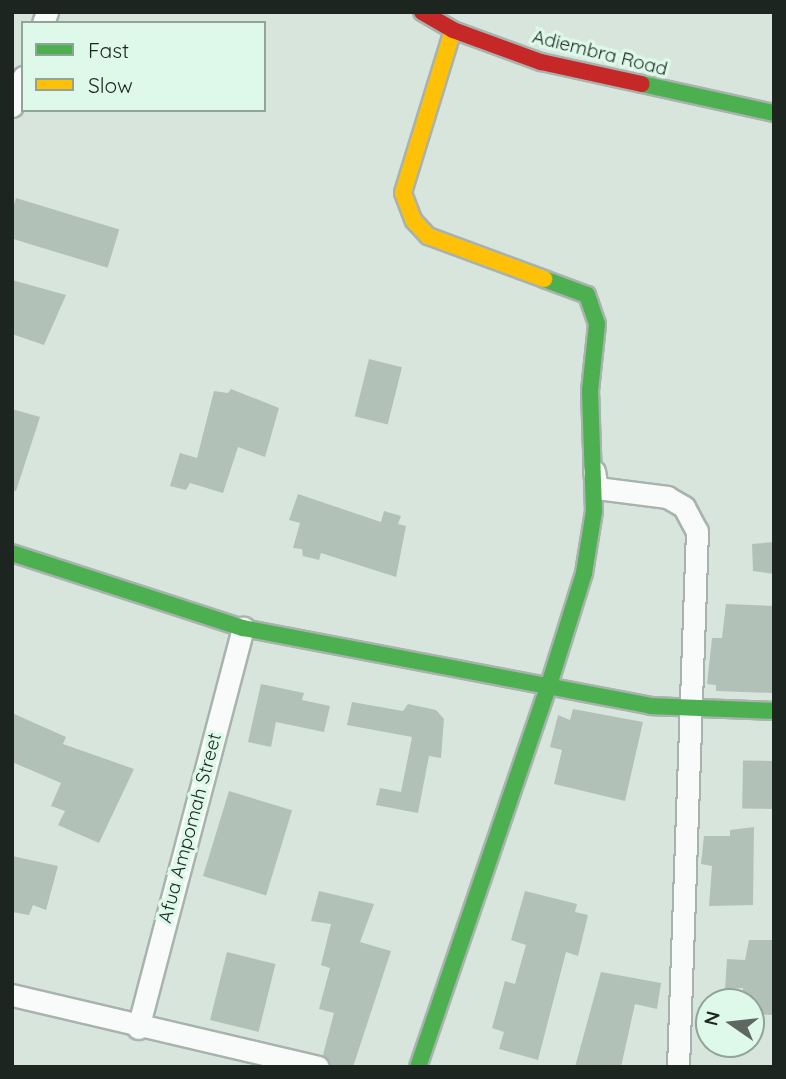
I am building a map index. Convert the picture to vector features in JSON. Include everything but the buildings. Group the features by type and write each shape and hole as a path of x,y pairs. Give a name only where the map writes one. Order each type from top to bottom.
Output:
{"street":[{"name":"Adiembra Road","path":"422,12 453,30 541,62 774,113"},
{"path":"418,1067 548,688 590,544 593,462 590,391 597,324 586,295 579,288 428,236 414,221 403,193 453,30"},
{"path":"12,106 21,82"},
{"path":"593,462 597,488 667,497 684,507 697,531 678,1067"},
{"path":"12,553 243,628 548,688 690,708 774,711"},
{"name":"Afua Ampomah Street","path":"138,1028 243,628"},
{"path":"12,995 138,1028 318,1067"}],"traffic: fast":[{"path":"642,84 774,113"},
{"path":"418,1067 548,688 584,573 594,511 590,391 597,324 587,295 544,279"},
{"path":"12,553 243,628 651,706 774,711"}],"traffic: slow":[{"path":"453,30 403,193 414,221 428,236 544,279"}],"traffic: jam":[{"path":"422,12 453,30 541,62 642,84"}]}
